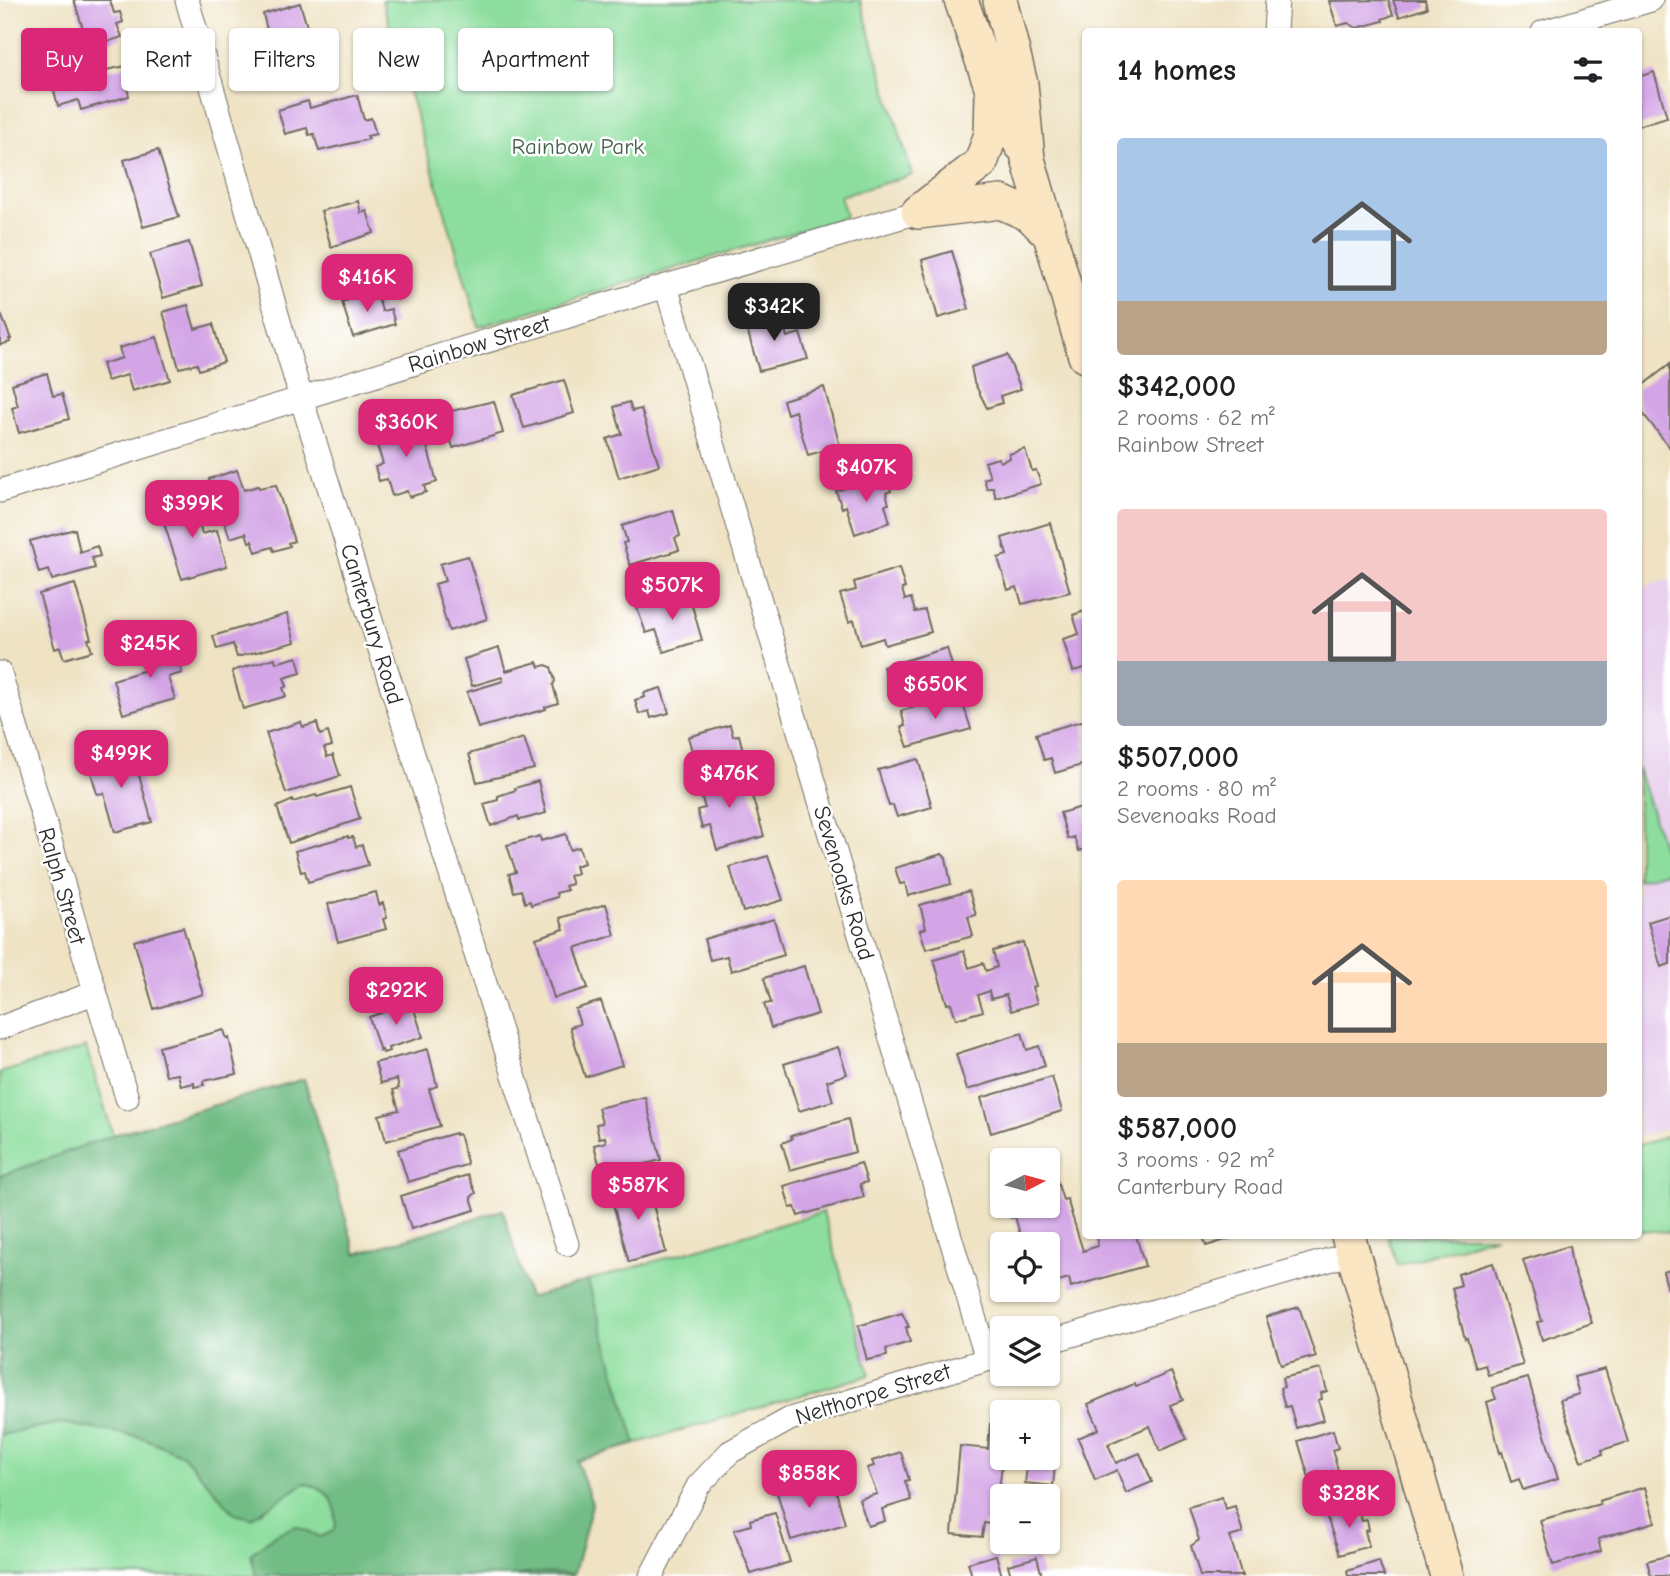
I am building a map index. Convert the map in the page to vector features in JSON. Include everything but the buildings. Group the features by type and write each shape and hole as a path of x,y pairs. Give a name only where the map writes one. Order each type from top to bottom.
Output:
{"main road":[{"path":"961,0 992,89 1028,159"},
{"path":"1000,0 1021,84 1028,159 1082,346"},
{"path":"918,212 981,163 991,134 992,89"},
{"path":"918,212 1001,202 1030,215 1049,234"},
{"path":"1351,1244 1447,1576"}],"street":[{"name":"Canterbury Road","path":"187,0 301,398 567,1244"},
{"path":"1275,28 1276,0"},
{"path":"1553,28 1611,5 1651,0"},
{"name":"Rainbow Street","path":"0,491 666,286 918,212"},
{"name":"Sevenoaks Road","path":"666,286 990,1341"},
{"name":"Ralph Street","path":"0,673 127,1098"},
{"path":"0,1028 94,993"},
{"path":"1060,1338 1351,1244"},
{"name":"Nelthorpe Street","path":"651,1576 698,1486 730,1452 790,1419 990,1359"}],"shaded area":[{"path":"1670,579 1670,1128 1642,1136 1642,588"}],"green space":[{"name":"Rainbow Park","path":"382,0 860,0 912,175 840,196 846,217 479,327 409,91 444,91 444,28 390,28"},
{"path":"1642,781 1670,871 1642,879"},
{"path":"86,1047 113,1135 304,1079 356,1254 503,1210 529,1298 823,1212 870,1375 577,1461 592,1504 573,1576 0,1576 0,1073"},
{"path":"304,1079 356,1254 503,1210 529,1298 588,1281 636,1444 577,1461 592,1504 574,1574 256,1576 251,1554 276,1534 296,1526 321,1537 335,1530 334,1505 327,1494 305,1483 251,1518 235,1514 183,1455 141,1437 60,1423 0,1435 0,1176 113,1135"},
{"path":"1670,1136 1670,1232 1642,1230 1642,1144"},
{"path":"1389,1239 1486,1239 1397,1265"}]}
